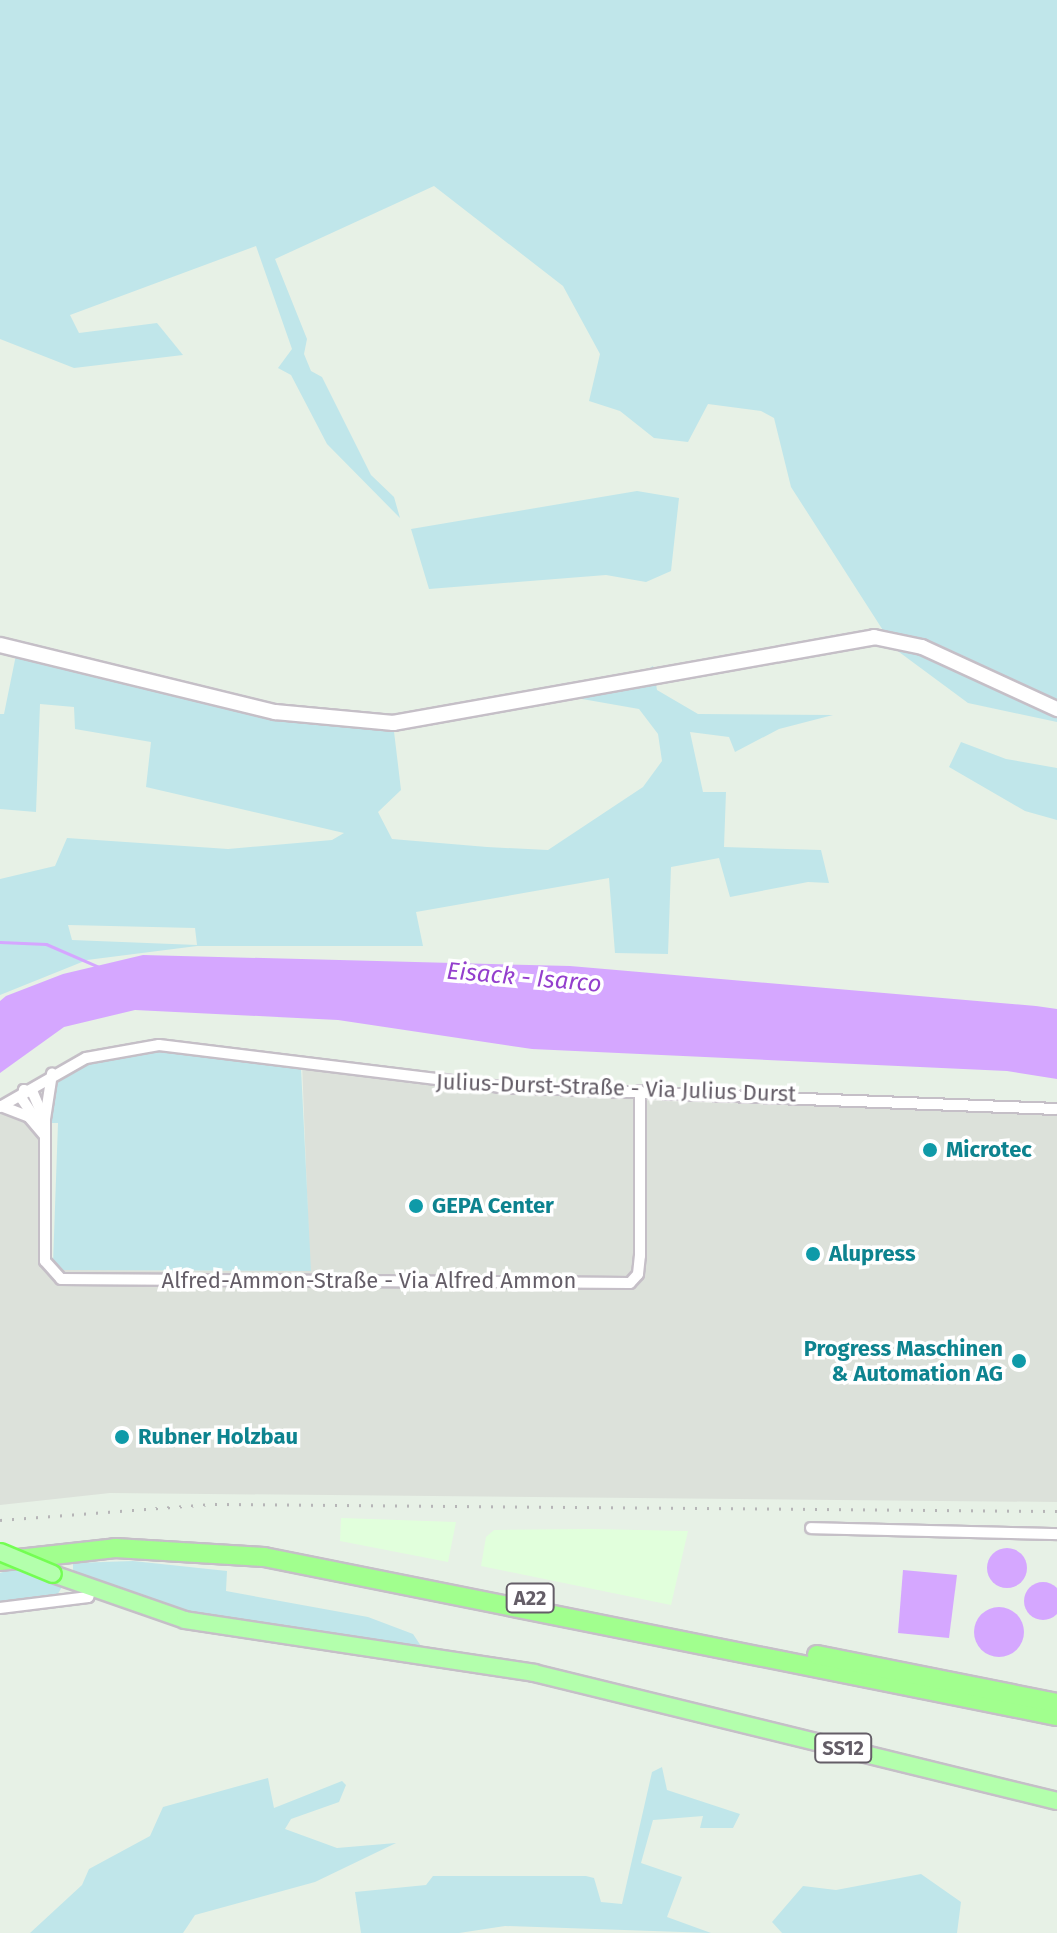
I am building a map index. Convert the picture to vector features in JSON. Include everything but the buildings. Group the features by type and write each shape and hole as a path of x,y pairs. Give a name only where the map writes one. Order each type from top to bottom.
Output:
{"highway":[{"name":"A22","path":"0,1550 139,1536 266,1545 1057,1703"},
{"name":"A22","path":"0,1561 127,1548 264,1557 1057,1716"}],"main road":[{"name":"SS12","path":"0,1550 91,1590 185,1620 534,1673 1057,1801"}],"street":[{"path":"0,645 275,712 336,721 393,723 874,637 922,647 1057,709"},
{"name":"Julius-Durst-Straße - Via Julius Durst","path":"1,1106 52,1074 117,1049 174,1045 471,1085 1057,1109"},
{"path":"1,1106 41,1122 52,1074"},
{"name":"Alfred-Ammon-Straße - Via Alfred Ammon","path":"24,1090 22,1099 41,1122 45,1137 45,1261 61,1279 630,1283 638,1274 640,1256 640,1091"},
{"path":"811,1528 1057,1534"},
{"path":"0,1608 88,1597 91,1590"}],"shaded area":[{"path":"0,0 1057,0 1057,722 968,703 895,649 791,487 774,418 761,411 708,404 688,442 654,438 620,411 589,401 600,354 563,286 434,186 275,259 307,339 304,354 311,371 322,377 371,475 394,497 400,518 327,444 291,375 278,368 292,349 256,246 70,315 79,333 157,323 183,355 74,368 0,339"},
{"path":"637,491 679,498 671,571 646,582 606,575 429,589 411,529"},
{"path":"17,650 145,672 290,711 393,723 401,790 378,812 392,839 548,850 643,787 662,761 658,734 639,709 548,693 632,679 653,666 657,690 698,714 833,715 779,729 735,752 729,737 690,732 703,792 726,792 724,847 821,850 829,883 808,882 730,897 719,858 671,867 668,954 615,953 609,878 416,912 423,946 197,946 87,960 0,995 0,879 55,866 67,838 228,849 332,840 344,833 146,787 151,742 75,729 74,707 40,704 36,812 0,809 0,714 4,714","holes":["68,925 195,928 197,945 72,940"]},
{"path":"961,742 1006,759 1057,768 1057,820 1025,811 949,767"},
{"path":"157,1049 301,1068 311,1271 62,1270 53,1263 58,1123 52,1123 49,1102 58,1076 77,1065"},
{"path":"302,1063 415,1079 1057,1109 1057,1502 110,1493 0,1505 0,1107 18,1111 45,1137 48,1258 62,1270 310,1271"},
{"path":"341,1518 456,1522 448,1562 340,1541"},
{"path":"494,1530 688,1531 671,1605 481,1566 486,1537"},
{"path":"133,1561 227,1571 226,1591 368,1617 413,1634 421,1646 185,1612 73,1571 73,1563"},
{"path":"15,1568 62,1587 54,1600 0,1605 0,1573"},
{"path":"662,1767 667,1790 740,1814 733,1828 700,1828 703,1816 653,1820 641,1863 682,1877 667,1917 711,1933 505,1926 459,1933 361,1933 355,1892 426,1885 433,1876 586,1876 594,1878 601,1902 622,1904 652,1772"},
{"path":"268,1778 274,1808 342,1781 346,1785 339,1802 291,1819 285,1829 337,1848 396,1843 315,1882 195,1915 183,1933 30,1933 82,1885 89,1869 150,1836 163,1807"},
{"path":"921,1874 961,1902 957,1933 782,1933 772,1922 803,1886 836,1890"}],"water":[{"name":"Eisack - Isarco","path":"143,955 570,966 1036,1006 1057,1009 1057,1079 1007,1071 532,1049 338,1020 135,1010 64,1027 0,1073 0,1001 6,996 63,974"},
{"path":"1007,1548 1021,1554 1027,1568 1021,1582 1007,1588 993,1582 987,1568 993,1554"},
{"path":"903,1570 957,1575 949,1638 898,1633"},
{"path":"1043,1582 1056,1588 1062,1601 1056,1614 1043,1620 1030,1614 1024,1601 1030,1588"},
{"path":"999,1607 1017,1614 1024,1632 1017,1650 999,1657 981,1650 974,1632 981,1614"}],"waterway":[{"path":"0,942 46,944 99,967"}],"railway":[{"path":"0,1520 215,1504 1057,1511"}],"place":[{"name":"Microtec","path":"930,1150"},
{"name":"GEPA Center","path":"416,1206"},
{"name":"Alupress","path":"813,1254"},
{"name":"Progress Maschinen & Automation AG","path":"1019,1361"},
{"name":"Rubner Holzbau","path":"122,1437"}]}
